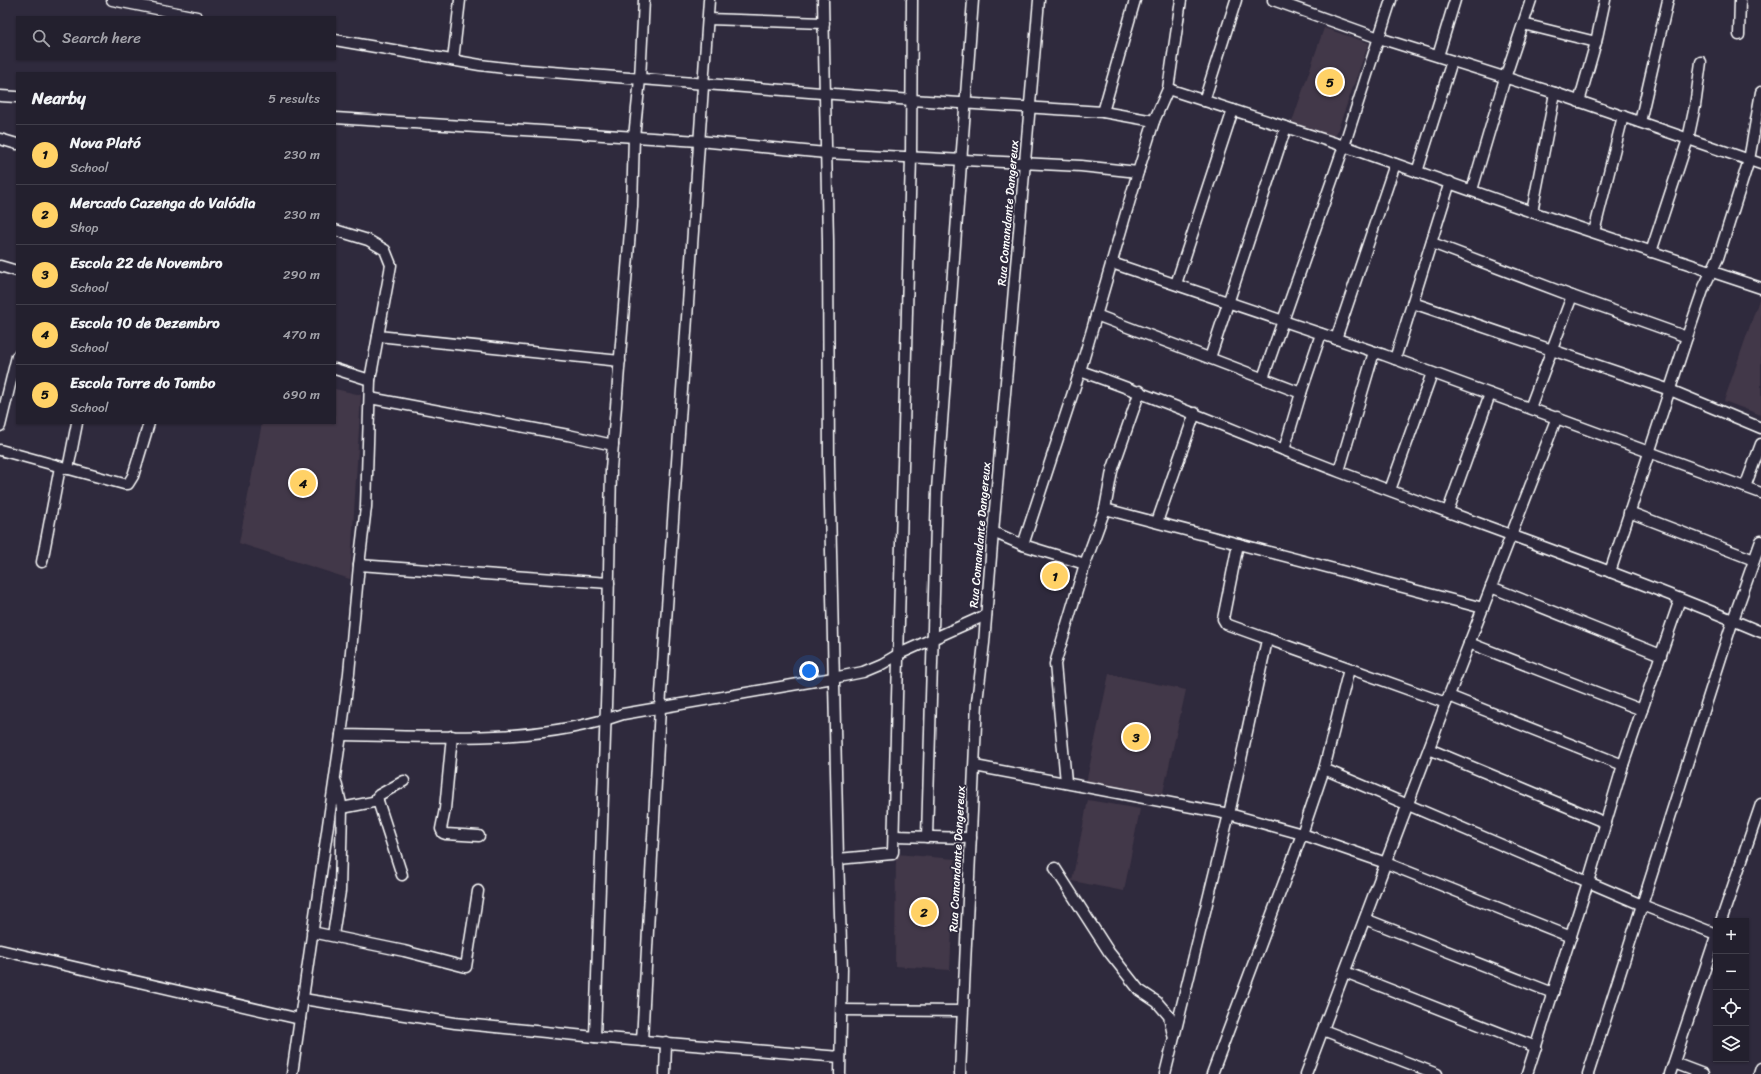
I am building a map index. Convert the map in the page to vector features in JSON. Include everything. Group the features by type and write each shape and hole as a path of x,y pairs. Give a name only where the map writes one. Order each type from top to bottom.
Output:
{"street":[{"path":"112,0 192,16"},
{"path":"453,60 460,0"},
{"path":"595,1037 611,469 632,206 634,138 640,79 644,0"},
{"path":"642,1041 660,708 709,0"},
{"path":"823,0 828,241 829,471 842,1010 840,1074"},
{"path":"838,859 892,854 894,836 900,654 911,157 912,0"},
{"path":"927,837 934,638 937,490 973,0"},
{"name":"Rua Comandante Dangereux","path":"960,1074 977,702 984,643 1031,109 1039,0"},
{"path":"1103,112 1136,0"},
{"path":"1023,546 1080,371 1154,121 1168,89 1181,0"},
{"path":"1204,101 1236,0"},
{"path":"1273,0 1379,38 1555,93 1761,164"},
{"path":"1263,378 1344,146 1391,0"},
{"path":"1438,56 1455,0"},
{"path":"1472,190 1504,78 1531,0"},
{"path":"1579,102 1596,42 1605,0"},
{"path":"1640,122 1668,0"},
{"path":"1739,35 1740,0"},
{"path":"708,19 824,23"},
{"path":"1523,24 1596,42"},
{"path":"336,40 453,60 513,68 826,94 1031,109 1103,112 1154,121"},
{"path":"1417,172 1452,61"},
{"path":"1651,252 1688,139 1695,106 1701,62"},
{"path":"1168,89 1344,146 1532,212 1761,288"},
{"path":"1610,572 1687,337 1704,287 1718,258 1749,160 1761,92"},
{"path":"1532,212 1555,93"},
{"path":"0,96 16,97"},
{"path":"1176,284 1233,110"},
{"path":"1594,232 1623,116"},
{"path":"336,118 699,141 826,152 1081,166 1138,172"},
{"path":"1210,358 1286,127"},
{"path":"0,139 16,144"},
{"path":"1336,339 1395,164"},
{"path":"1395,360 1450,182"},
{"path":"292,1074 349,673 366,507 370,380 391,265 384,250 368,240 336,230"},
{"path":"1432,243 1572,296 1687,337"},
{"path":"1112,263 1374,352 1761,493"},
{"path":"0,266 16,271"},
{"path":"1530,408 1572,296"},
{"path":"1413,303 1670,390 1761,428"},
{"path":"1096,315 1301,393"},
{"path":"1284,450 1321,334"},
{"path":"378,336 620,361"},
{"path":"1339,472 1374,352"},
{"path":"0,426 16,360"},
{"path":"336,369 370,380"},
{"path":"1080,371 1140,391 1339,472 1511,534 1761,632"},
{"path":"1390,490 1432,373"},
{"path":"1066,782 1055,664 1085,564 1105,509 1112,470 1140,391"},
{"path":"1448,511 1490,394"},
{"path":"370,398 568,435 613,445"},
{"path":"1157,522 1195,413"},
{"path":"1306,1074 1469,643 1557,418"},
{"path":"42,562 64,468 77,424"},
{"path":"0,450 115,483 128,484 133,476 149,424"},
{"path":"1745,487 1761,444"},
{"path":"1105,509 1483,608"},
{"path":"1629,512 1754,560"},
{"path":"993,532 1023,546 1085,564"},
{"path":"1588,1074 1733,620 1761,541"},
{"path":"1238,544 1223,619 1230,627 1350,669 1448,699 1624,765"},
{"path":"359,565 609,582"},
{"path":"1491,587 1661,655"},
{"path":"1527,1074 1624,765 1680,599"},
{"path":"341,735 505,735 545,731 605,720 623,714 833,678 863,672 986,615"},
{"path":"1165,1074 1229,814 1267,640"},
{"path":"1469,643 1642,710"},
{"path":"1212,1074 1302,834 1324,769 1350,669"},
{"path":"452,736 441,829 443,833 446,834 479,836"},
{"path":"1429,749 1606,823"},
{"path":"974,766 1066,782 1229,814 1302,834 1386,863 1571,937"},
{"path":"1324,769 1713,934"},
{"path":"333,935 340,891 342,808 335,776"},
{"path":"402,875 377,797 404,781"},
{"path":"342,808 378,801"},
{"path":"1722,918 1761,804"},
{"path":"894,836 971,838"},
{"path":"1055,868 1113,958 1139,990 1157,1002 1169,1016 1174,1037"},
{"path":"312,932 333,935 404,951 466,968 478,891"},
{"path":"1365,919 1553,993"},
{"path":"1670,1074 1713,944"},
{"path":"0,950 300,1018"},
{"path":"1345,972 1536,1047"},
{"path":"303,999 455,1023 595,1037 840,1056"},
{"path":"842,1010 962,1011"},
{"path":"1323,1030 1437,1074"},
{"path":"665,1074 666,1042"},
{"path":"1674,1063 1703,1074"},
{"path":"1759,1074 1761,1068"}],"shaded area":[{"path":"1324,28 1369,43 1335,137 1292,122"},
{"path":"1761,294 1761,415 1724,401"},
{"path":"336,389 361,395 350,579 239,543 262,424 336,424"},
{"path":"1109,674 1186,690 1162,797 1086,783"},
{"path":"1088,800 1140,809 1124,891 1072,881"},
{"path":"896,854 955,859 950,970 895,966"}],"place":[{"name":"Escola Torre do Tombo","path":"1330,82"},
{"name":"Escola 10 de Dezembro","path":"303,483"},
{"name":"Nova Plató","path":"1055,576"},
{"name":"Escola 22 de Novembro","path":"1136,737"},
{"name":"Mercado Cazenga do Valódia","path":"924,912"}]}
